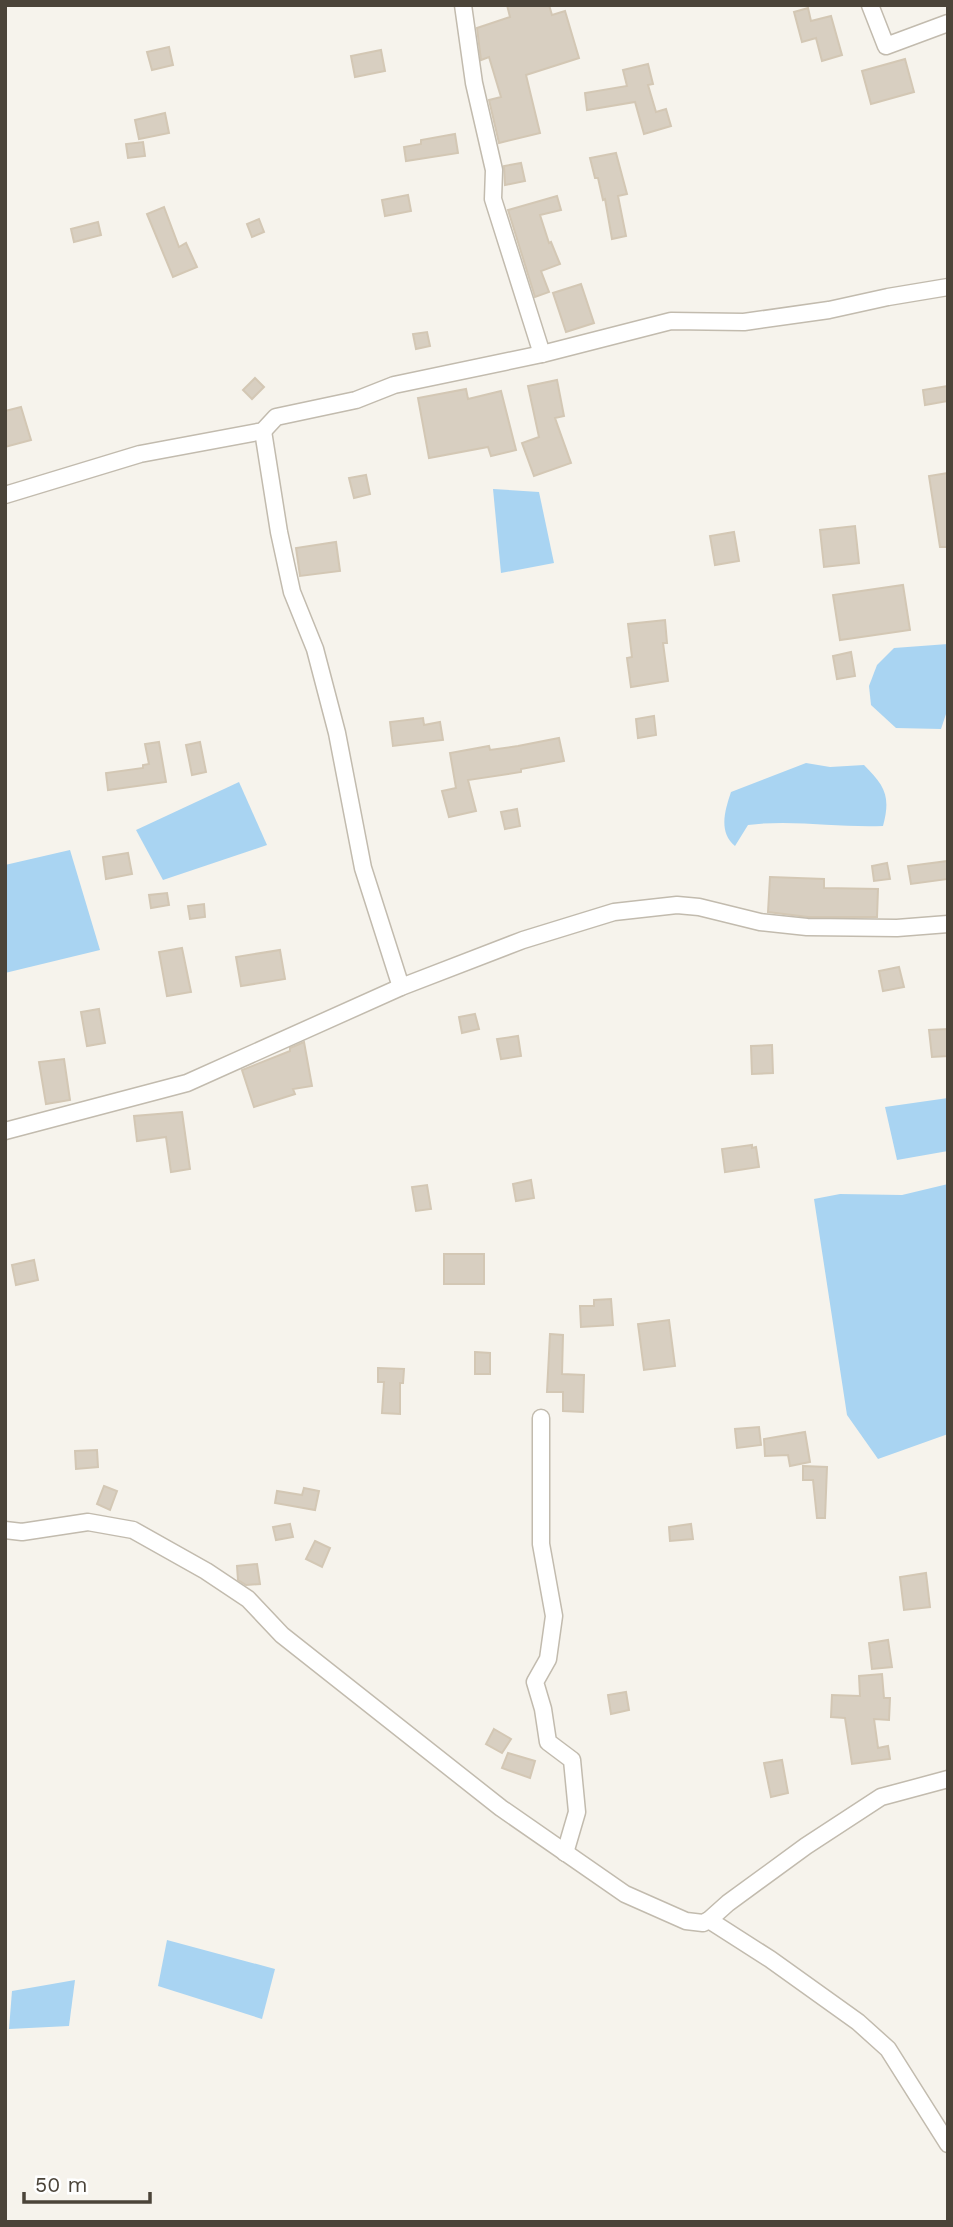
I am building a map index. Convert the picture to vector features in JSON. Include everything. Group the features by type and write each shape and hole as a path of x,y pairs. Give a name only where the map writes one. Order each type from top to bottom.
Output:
{"street":[{"path":"463,5 474,83 494,170 493,199 542,354"},
{"path":"870,5 886,46 948,23"},
{"path":"5,495 140,454 263,431 276,417 356,400 394,385 542,354 671,321 744,322 829,310 948,287"},
{"path":"263,431 279,532 292,592 321,673 337,733 363,868 401,987"},
{"path":"5,1131 187,1083 401,987 523,940 614,912 654,906 699,907 760,922 807,927 897,928 948,924"},
{"path":"541,1418 541,1544 554,1616 548,1659 535,1682 543,1709 548,1742 572,1760 577,1812 565,1853"},
{"path":"5,1530 22,1532 88,1522 133,1530 206,1571 248,1599 282,1635 501,1808 625,1894 686,1921 703,1923 709,1920 806,1846 881,1797 948,1779"},
{"path":"709,1920 770,1959 847,2014 888,2049 948,2144"}],"water":[{"path":"493,489 539,492 554,563 501,573"},
{"path":"948,644 948,708 941,729 896,728 871,705 869,686 877,665 894,648"},
{"path":"806,763 830,767 864,765 877,779 884,792 886,807 883,826 782,823 748,825 735,846 726,834 724,820 731,792"},
{"path":"239,782 267,845 163,880 136,830"},
{"path":"70,850 100,950 5,973 5,865"},
{"path":"948,1098 948,1151 897,1160 885,1107"},
{"path":"948,1184 948,1434 878,1459 847,1415 814,1199 840,1194 902,1195"},
{"path":"167,1940 275,1969 262,2019 158,1986"},
{"path":"75,1980 69,2026 9,2029 12,1991"}],"building":[{"path":"507,5 549,5 552,15 565,11 579,58 526,75 540,133 499,143 489,100 501,97 489,57 481,60 477,28 510,17"},
{"path":"808,8 811,21 831,16 842,55 822,61 816,38 802,42 794,12"},
{"path":"169,47 173,65 152,70 147,52"},
{"path":"381,50 385,71 355,77 351,56"},
{"path":"905,59 914,92 871,104 862,71"},
{"path":"648,64 653,84 648,85 656,112 666,109 671,126 644,134 635,102 587,110 585,93 627,86 623,70"},
{"path":"165,113 169,133 139,139 135,120"},
{"path":"455,134 458,153 406,161 404,147 421,144 421,140"},
{"path":"143,142 145,156 128,158 126,144"},
{"path":"616,153 627,194 618,196 626,236 612,239 605,199 603,200 590,158"},
{"path":"521,163 525,181 505,185 504,166"},
{"path":"408,195 411,211 385,216 382,200"},
{"path":"557,196 561,210 540,215 549,243 551,242 560,264 541,271 549,292 535,297 508,210"},
{"path":"164,207 179,247 186,243 197,267 173,277 147,214"},
{"path":"259,219 264,232 252,237 247,224"},
{"path":"98,222 101,235 74,242 71,229"},
{"path":"581,284 594,323 566,332 553,293"},
{"path":"427,332 430,346 416,349 413,334"},
{"path":"255,378 264,387 252,399 243,390"},
{"path":"557,380 564,416 555,418 571,463 534,476 522,443 539,437 528,386"},
{"path":"948,386 948,401 925,405 923,390"},
{"path":"466,389 468,399 501,391 516,450 491,456 488,447 429,458 418,398"},
{"path":"21,407 31,440 5,447 5,411"},
{"path":"948,473 948,547 940,547 929,476"},
{"path":"366,475 370,494 354,498 349,478"},
{"path":"855,526 859,563 824,567 820,530"},
{"path":"734,532 739,561 715,565 710,536"},
{"path":"336,542 340,571 300,576 296,548"},
{"path":"903,585 910,630 840,640 833,595"},
{"path":"665,620 667,643 663,643 668,681 631,687 627,658 632,657 628,624"},
{"path":"851,652 855,676 837,679 833,656"},
{"path":"654,716 656,735 638,738 636,719"},
{"path":"423,718 424,725 440,722 443,740 393,746 390,722"},
{"path":"559,738 564,761 521,769 521,772 468,780 476,811 449,817 442,791 456,788 450,753 489,746 490,750"},
{"path":"159,742 166,782 108,790 106,773 143,768 143,765 149,764 145,744"},
{"path":"200,742 206,772 192,775 186,745"},
{"path":"517,809 520,826 505,829 501,812"},
{"path":"128,853 132,874 106,879 103,857"},
{"path":"948,861 948,879 911,884 908,866"},
{"path":"887,863 890,879 874,881 872,866"},
{"path":"770,877 824,879 824,888 878,889 877,917 808,917 768,912"},
{"path":"167,893 169,905 151,908 149,895"},
{"path":"204,904 205,917 190,919 188,906"},
{"path":"182,948 191,992 167,996 159,952"},
{"path":"280,950 285,979 241,986 236,957"},
{"path":"899,967 904,987 883,991 879,971"},
{"path":"99,1009 105,1043 87,1046 81,1012"},
{"path":"475,1014 479,1029 462,1033 459,1017"},
{"path":"948,1029 948,1056 932,1057 929,1030"},
{"path":"518,1036 521,1056 501,1059 497,1039"},
{"path":"304,1042 312,1086 293,1089 295,1094 254,1107 242,1070 290,1051 290,1048"},
{"path":"772,1045 773,1073 752,1074 751,1046"},
{"path":"64,1059 70,1100 46,1104 39,1062"},
{"path":"182,1112 190,1169 171,1172 166,1137 137,1141 134,1116"},
{"path":"752,1145 752,1148 756,1147 759,1167 725,1172 722,1149"},
{"path":"531,1180 534,1198 516,1201 513,1184"},
{"path":"427,1185 431,1209 416,1211 412,1187"},
{"path":"444,1254 484,1254 484,1284 444,1284"},
{"path":"34,1260 38,1280 16,1285 12,1265"},
{"path":"611,1299 613,1325 581,1327 580,1306 594,1306 594,1300"},
{"path":"669,1320 675,1366 644,1370 638,1324"},
{"path":"550,1334 563,1335 562,1374 584,1375 583,1412 563,1411 563,1392 547,1392"},
{"path":"475,1352 490,1353 490,1374 475,1374"},
{"path":"378,1368 404,1369 403,1383 400,1383 400,1414 382,1413 384,1382 378,1382"},
{"path":"759,1427 761,1445 737,1448 735,1429"},
{"path":"805,1432 810,1462 790,1466 788,1455 765,1456 764,1439"},
{"path":"97,1450 98,1467 76,1469 75,1451"},
{"path":"803,1466 827,1467 825,1518 817,1518 813,1480 803,1480"},
{"path":"104,1486 117,1491 110,1510 97,1504"},
{"path":"304,1488 319,1491 315,1510 275,1503 277,1491 302,1495"},
{"path":"290,1524 293,1537 276,1540 273,1527"},
{"path":"691,1524 693,1539 670,1541 669,1527"},
{"path":"315,1541 330,1548 322,1567 306,1559"},
{"path":"257,1564 260,1584 246,1585 238,1580 237,1566"},
{"path":"926,1573 930,1607 904,1610 900,1577"},
{"path":"888,1640 892,1667 872,1669 869,1643"},
{"path":"882,1674 884,1698 890,1698 889,1720 874,1719 878,1748 888,1746 890,1759 852,1764 845,1718 831,1717 832,1695 860,1696 859,1676"},
{"path":"626,1692 629,1710 611,1714 608,1695"},
{"path":"494,1729 511,1739 502,1753 486,1744"},
{"path":"508,1753 535,1761 530,1778 502,1768"},
{"path":"782,1760 788,1793 771,1797 764,1763"}]}
